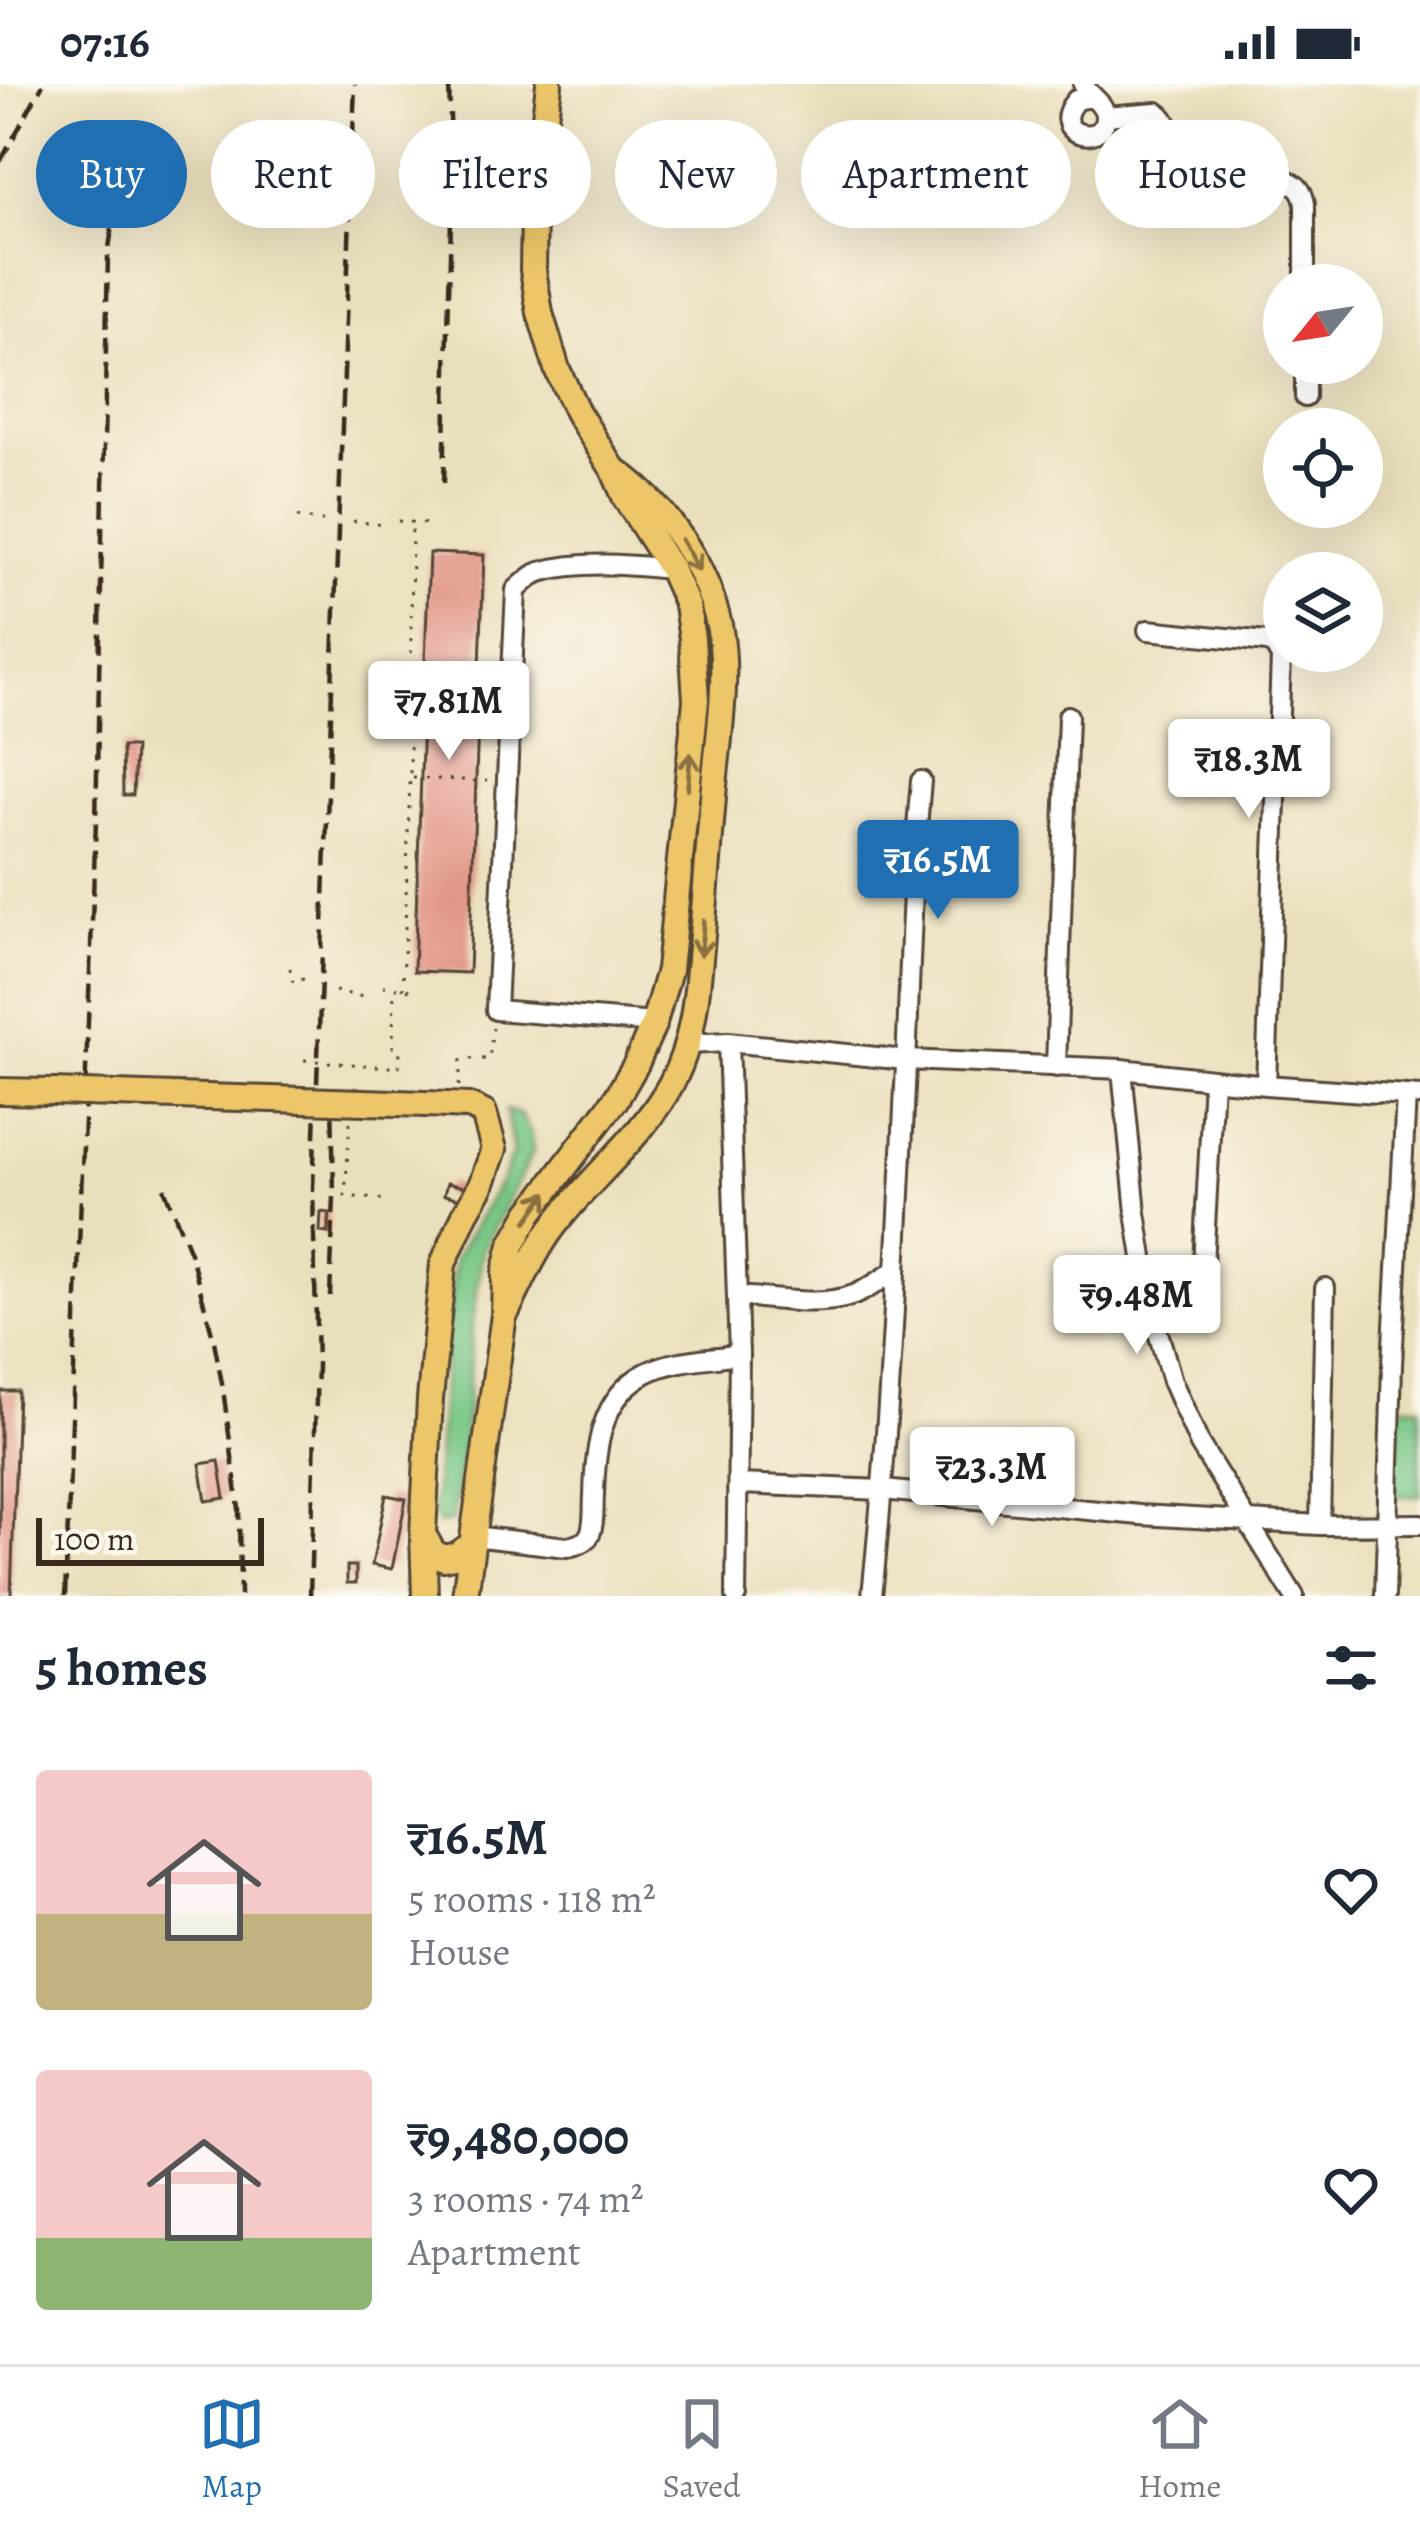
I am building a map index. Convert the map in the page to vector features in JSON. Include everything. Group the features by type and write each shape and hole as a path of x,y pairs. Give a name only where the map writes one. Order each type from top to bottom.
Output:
{"main road":[{"path":"465,1596 512,1245 616,1100 654,1023 669,970 695,700 687,605 671,569 577,412 557,369 540,313 533,270 534,211 549,84"},
{"path":"504,1316 559,1218 647,1119 671,1084 687,1044 698,986 722,684 720,631 690,552 636,485 613,469"},
{"path":"0,1091 426,1104 469,1106 484,1113 494,1149 482,1186 443,1264 430,1399 425,1596"},
{"path":"423,1534 433,1552 444,1558 457,1555 473,1540"}],"street":[{"path":"1086,91 1106,116 1101,128 1090,135 1077,133 1067,116 1086,91"},
{"path":"1106,116 1162,115 1168,124 1175,175 1293,182 1304,196 1305,264"},
{"path":"1305,384 1305,398"},
{"path":"654,1023 496,1010 516,590 535,573 572,567 671,569"},
{"path":"1148,630 1267,642 1281,658 1266,1085"},
{"path":"1056,1067 1069,716"},
{"path":"872,1596 883,1490 913,862 921,781"},
{"path":"687,1044 728,1042 906,1060 1122,1070 1413,1095 1392,1365 1385,1596"},
{"path":"728,1042 739,1354 736,1596"},
{"path":"1122,1070 1151,1308 1172,1381 1200,1445 1294,1596"},
{"path":"1202,1283 1213,1078"},
{"path":"737,1296 840,1299 896,1270"},
{"path":"1320,1525 1325,1288"},
{"path":"473,1540 567,1547 589,1538 595,1468 610,1406 648,1372 739,1354"},
{"path":"739,1484 883,1490 1248,1521 1420,1524"}],"path":[{"path":"297,518 323,521"},
{"path":"352,521 383,525"},
{"path":"398,521 431,524"},
{"path":"403,989 412,522"},
{"path":"410,778 507,782"},
{"path":"290,968 293,983 308,977"},
{"path":"382,986 412,990"},
{"path":"304,1060 399,1068 400,1050 393,1047 394,988"},
{"path":"335,991 368,998"},
{"path":"458,1106 461,1059 488,1059 496,1010"},
{"path":"351,1105 345,1196 388,1200"}],"green space":[{"path":"506,1110 521,1115 533,1151 483,1251 452,1521 440,1524 433,1514 455,1258 513,1153"},
{"path":"1396,1404 1420,1406 1420,1496 1393,1496"}],"building":[{"path":"429,553 484,555 469,973 414,971"},
{"path":"122,747 135,747 133,795 123,795"},
{"path":"447,1183 464,1187 461,1199 444,1195"},
{"path":"321,1212 330,1213 328,1233 320,1232"},
{"path":"0,1391 18,1391 11,1596 0,1596"},
{"path":"219,1461 225,1498 206,1501 200,1464"},
{"path":"386,1495 406,1499 392,1569 372,1565"},
{"path":"347,1566 356,1566 356,1583 347,1583"}],"railway":[{"path":"0,162 43,84"},
{"path":"310,1596 317,1366 313,1188 355,84"},
{"path":"444,483 452,181 449,84"},
{"path":"65,1596 96,821 112,228"},
{"path":"330,1296 332,1098"},
{"path":"164,1188 191,1255 223,1389 239,1509 240,1596"}]}
